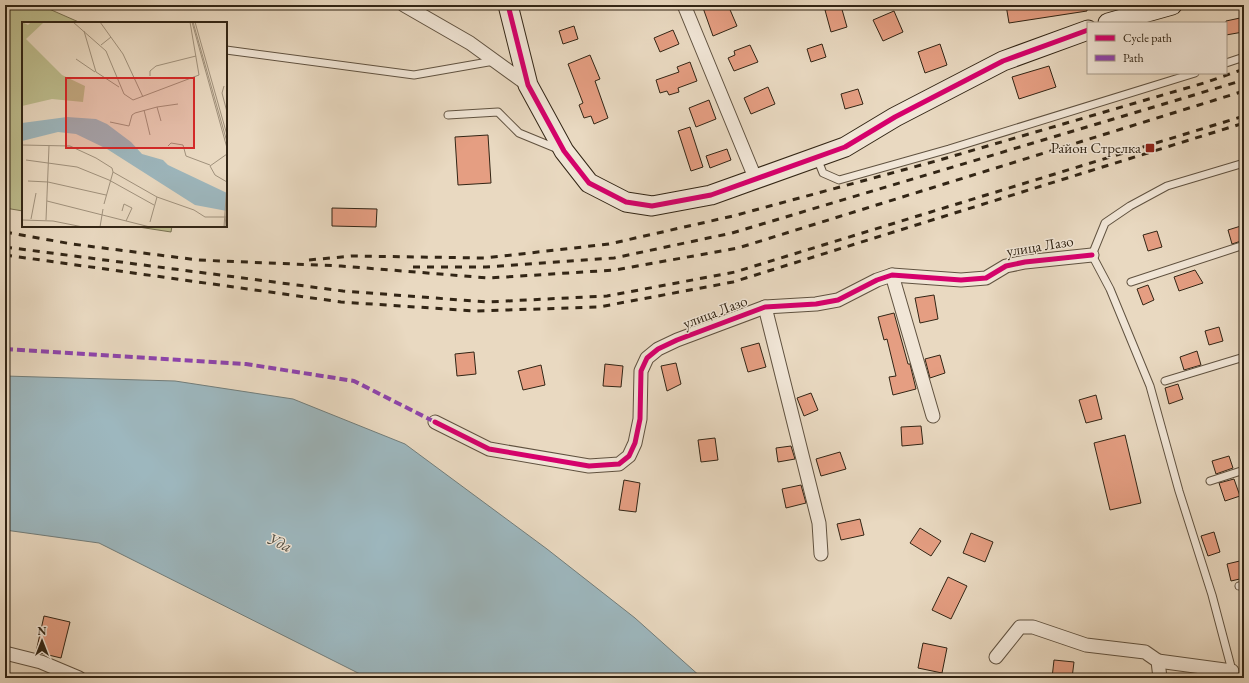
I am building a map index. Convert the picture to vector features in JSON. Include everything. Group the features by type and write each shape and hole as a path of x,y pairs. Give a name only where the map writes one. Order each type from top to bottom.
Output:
{"street":[{"path":"404,5 470,43 528,85"},
{"path":"508,5 528,85 564,151 588,183 626,202 652,206 710,196 846,147 895,117 1003,61 1087,30"},
{"path":"684,5 756,180"},
{"path":"1112,22 1172,5"},
{"name":"улица Лазо","path":"436,422 489,449 589,466 619,464 629,456 635,443 640,419 641,370 647,358 658,349 677,340 765,307 816,304 838,300 877,280 892,275 961,280 986,278 1006,266 1092,255"},
{"path":"892,275 933,416"},
{"path":"765,307 819,523 821,554"},
{"path":"996,657 1020,627 1026,626 1086,645 1145,652 1158,661 1233,674"},
{"path":"5,653 41,662 79,678"},
{"path":"1158,661 1160,678"}],"lane":[{"path":"227,50 414,74 495,61"},
{"path":"1227,63 1244,57"},
{"path":"817,158 823,172 839,180 949,149 1192,74"},
{"path":"448,115 498,112 519,133 564,151"},
{"path":"1233,674 1212,596 1179,491 1150,386 1110,289 1092,255 1105,223 1130,206 1167,186 1244,163"},
{"path":"1131,282 1244,245"},
{"path":"1165,381 1244,356"},
{"path":"1210,481 1244,470"}],"green space":[{"path":"5,5 40,5 79,22 22,22 22,211 5,208"},
{"path":"138,227 172,227 171,232"}],"water":[{"name":"Уда","path":"5,376 175,381 293,399 405,444 547,549 635,618 702,678 368,678 99,543 5,530"}],"building":[{"path":"702,5 728,5 737,26 713,36"},
{"path":"1006,5 1087,5 1087,11 1009,23"},
{"path":"841,6 847,27 831,32 825,10"},
{"path":"894,11 903,32 883,41 873,20"},
{"path":"1240,18 1243,32 1227,35 1226,21"},
{"path":"574,26 578,39 563,44 559,31"},
{"path":"673,30 679,44 660,52 654,38"},
{"path":"822,44 826,57 811,62 807,49"},
{"path":"940,44 947,65 925,73 918,52"},
{"path":"750,45 758,62 734,71 728,58 735,55 734,51"},
{"path":"590,55 600,79 595,81 608,118 594,124 591,116 584,118 579,105 583,103 568,64"},
{"path":"690,62 697,81 678,88 679,92 669,95 667,91 660,93 656,80 679,72 677,67"},
{"path":"1049,66 1056,87 1019,99 1012,77"},
{"path":"768,87 775,104 751,114 744,98"},
{"path":"858,89 863,104 845,109 841,94"},
{"path":"709,100 716,119 696,127 689,108"},
{"path":"690,127 703,167 691,171 678,131"},
{"path":"488,135 491,183 458,185 455,137"},
{"path":"727,149 731,160 710,168 706,156"},
{"path":"332,208 377,209 376,227 332,226"},
{"path":"1244,225 1244,240 1232,244 1228,230"},
{"path":"1157,231 1162,247 1148,251 1143,235"},
{"path":"1195,270 1203,283 1179,291 1174,277"},
{"path":"1148,285 1154,300 1143,305 1137,289"},
{"path":"934,295 938,319 920,323 915,298"},
{"path":"894,313 916,389 893,395 889,377 896,376 887,339 884,340 878,317"},
{"path":"1219,327 1223,341 1209,345 1205,331"},
{"path":"759,343 766,367 748,372 741,348"},
{"path":"1197,351 1201,365 1184,370 1180,357"},
{"path":"474,352 476,374 457,376 455,354"},
{"path":"940,355 945,373 930,378 925,359"},
{"path":"676,363 681,384 667,391 661,366"},
{"path":"605,364 623,366 621,387 603,386"},
{"path":"541,365 545,385 523,390 518,371"},
{"path":"1178,384 1183,399 1169,404 1165,388"},
{"path":"811,393 818,410 804,416 797,398"},
{"path":"1096,395 1102,419 1086,423 1079,400"},
{"path":"921,426 923,444 902,446 901,427"},
{"path":"1125,435 1141,503 1110,510 1094,443"},
{"path":"715,438 718,460 701,462 698,440"},
{"path":"791,446 795,459 778,462 776,448"},
{"path":"840,452 846,469 821,476 816,459"},
{"path":"1229,456 1233,468 1216,474 1212,461"},
{"path":"1234,479 1240,496 1225,501 1219,483"},
{"path":"624,480 640,483 636,512 619,510"},
{"path":"801,485 806,503 786,508 782,489"},
{"path":"860,519 864,535 841,540 837,524"},
{"path":"920,528 941,541 931,556 910,543"},
{"path":"1214,532 1220,552 1208,556 1201,536"},
{"path":"971,533 993,542 985,562 963,553"},
{"path":"1244,560 1244,578 1231,581 1227,564"},
{"path":"948,577 967,586 951,619 932,610"},
{"path":"44,616 70,622 61,658 36,652"},
{"path":"923,643 947,648 942,673 918,668"},
{"path":"1054,660 1074,662 1072,678 1052,678"}],"railway":[{"path":"309,260 352,256 485,258 609,244 733,216 936,161 1204,83 1244,69"},
{"path":"413,267 486,267 614,258 732,233 1244,80"},
{"path":"5,232 72,244 198,260 341,266 489,278 615,270 738,248 1244,91"},
{"path":"5,247 343,291 487,302 607,296 735,272 1244,116"},
{"path":"5,255 341,302 476,311 599,307 733,282 1244,123"}],"marked path":[{"path":"5,349 246,364 354,381 435,422"}],"cycle path":[{"path":"508,5 528,85 564,151 589,183 626,202 652,206 711,195 845,147 895,117 1003,61 1087,30"},
{"path":"435,422 489,449 589,466 619,464 629,456 635,443 640,419 641,371 647,358 658,349 677,340 765,307 816,304 838,300 877,280 892,275 961,280 986,278 1006,266 1025,262 1092,255"}],"place":[{"name":"Район Стрелка","path":"1150,148"}]}
